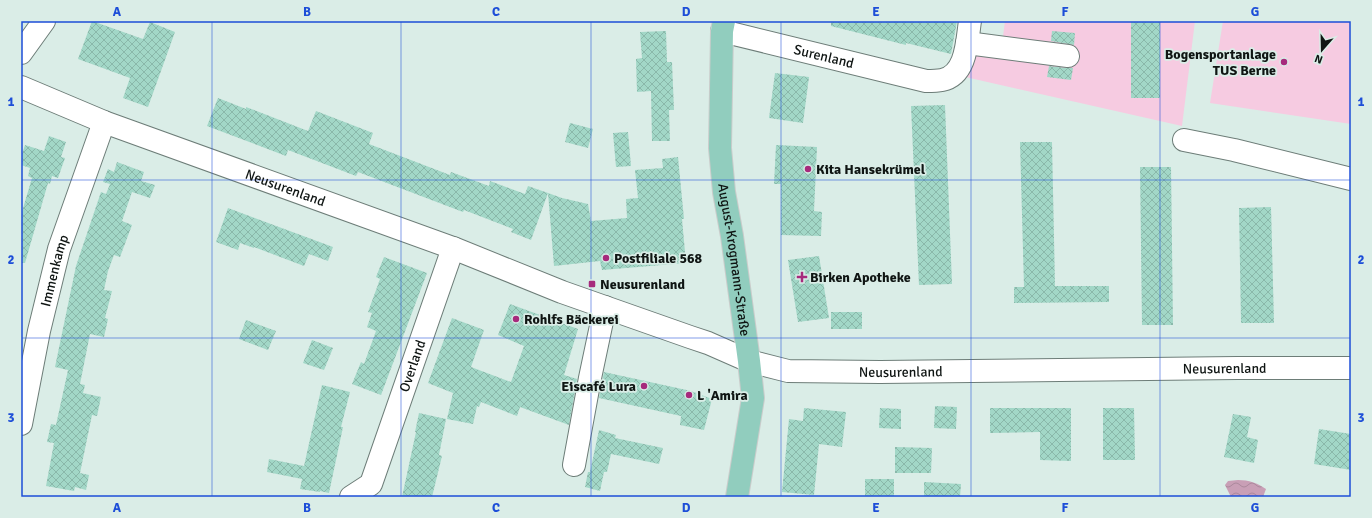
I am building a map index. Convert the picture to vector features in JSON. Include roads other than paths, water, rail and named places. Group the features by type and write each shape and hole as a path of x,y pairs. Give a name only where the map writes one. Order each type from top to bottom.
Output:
{"main road":[{"name":"August-Krogmann-Straße","path":"723,26 720,155 724,192 732,236 750,361 753,398 737,497"}],"street":[{"path":"21,53 44,21"},
{"name":"Surenland","path":"723,26 926,81 944,80 956,73 962,62 967,43 970,21"},
{"path":"967,43 1068,56"},
{"name":"Neusurenland","path":"21,87 104,122 453,248 562,292 708,343 750,361 788,370 880,372 1351,368"},
{"name":"Immenkamp","path":"21,424 39,331 59,249 104,122"},
{"path":"1184,140 1234,150 1351,179"},
{"name":"Overland","path":"351,497 374,490 453,248"},
{"path":"574,465 590,378 606,307"}],"water":[{"path":"1238,480 1253,482 1266,489 1263,497 1231,497 1225,485 1228,481"}],"place":[{"name":"Bogensportanlage TUS Berne","path":"1284,62"},
{"name":"Kita Hansekrümel","path":"808,169"},
{"name":"Postfiliale 568","path":"606,258"},
{"name":"Birken Apotheke","path":"802,277"},
{"name":"Neusurenland","path":"592,284"},
{"name":"Rohlfs Bäckerei","path":"516,319"},
{"name":"Eiscafé Lura","path":"644,386"},
{"name":"L 'Amira","path":"689,395"}]}
